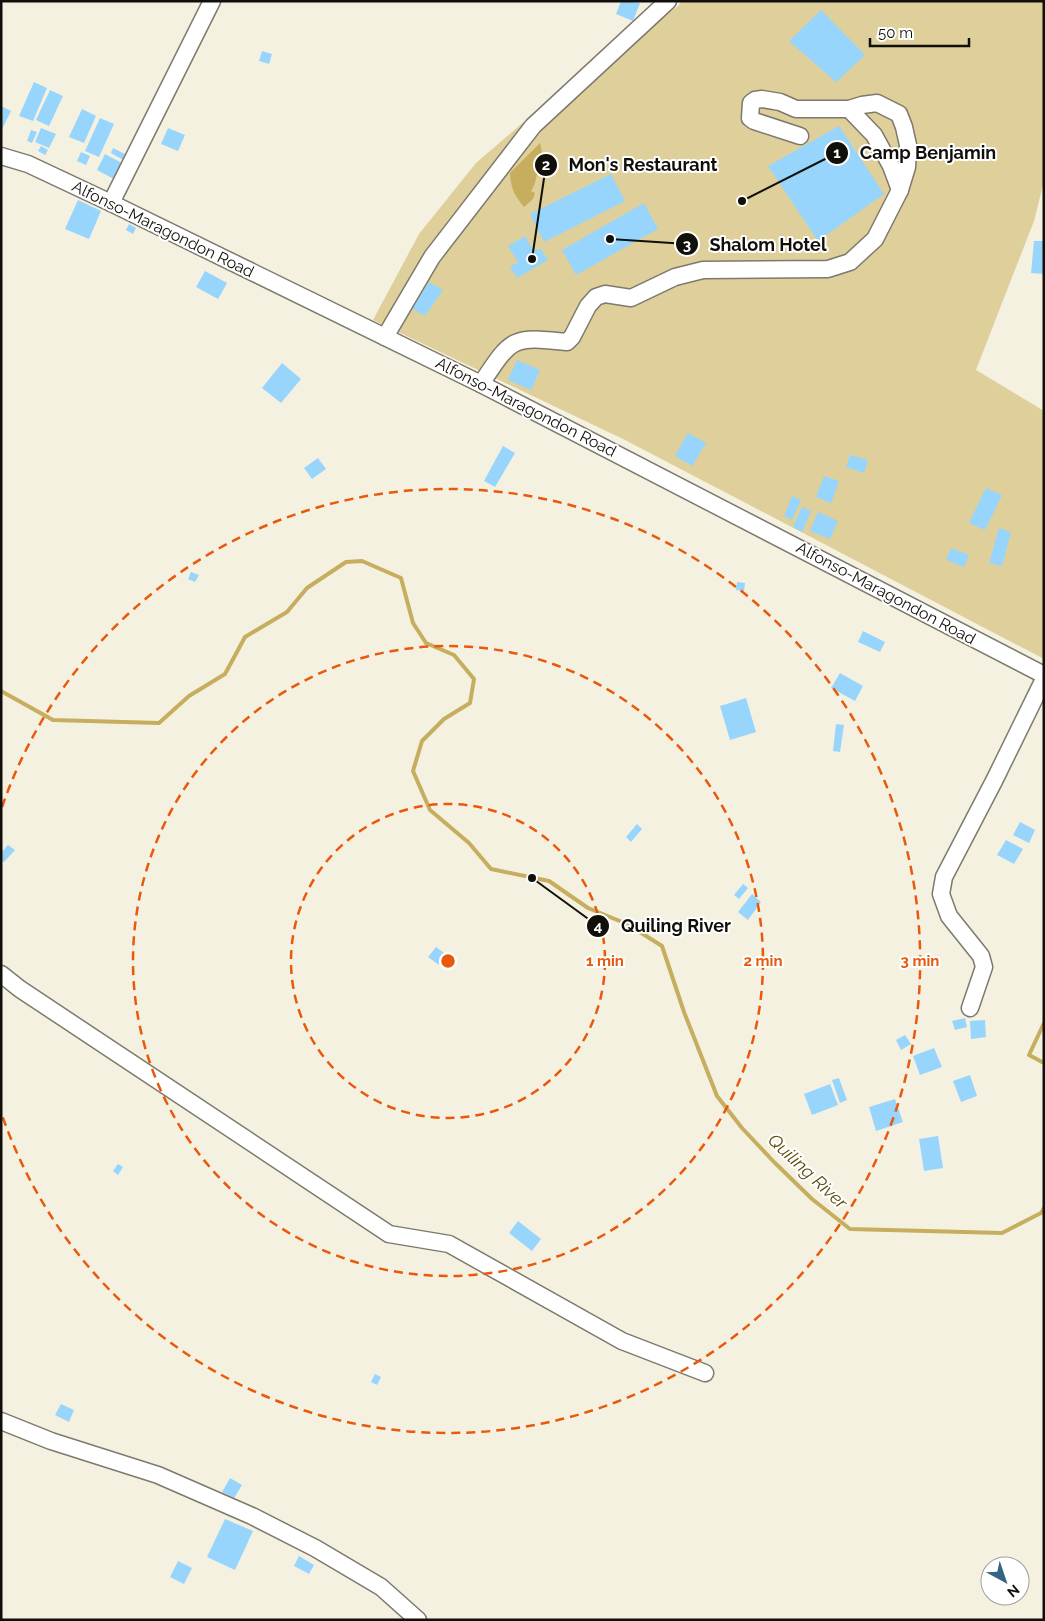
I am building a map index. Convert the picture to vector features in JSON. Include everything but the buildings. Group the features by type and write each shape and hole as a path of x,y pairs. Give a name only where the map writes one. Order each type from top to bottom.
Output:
{"street":[{"path":"111,203 212,1"},
{"path":"385,337 432,257 533,126 668,1"},
{"path":"481,384 506,347 519,340 534,338 567,342 572,337 588,306 596,297 605,294 631,298 675,277 703,270 828,269 850,262 875,239 900,190 907,167 908,145 899,114 876,103 849,109 796,110 780,102 762,99 751,103 750,118 754,121 800,136"},
{"path":"849,109 874,134 891,166 900,190"},
{"name":"Alfonso-Maragondon Road","path":"1,156 28,164 111,203 481,384 1044,675"},
{"path":"970,1008 984,967 981,956 949,916 941,894 944,877 1044,679"},
{"path":"1,974 29,995 389,1234 449,1244 622,1341 705,1374"},
{"path":"1,1421 51,1441 158,1475 252,1516 315,1548 381,1587 418,1620"}],"shaded area":[{"path":"682,1 1044,1 1044,181 1034,221 976,370 1044,411 1044,659 625,440 373,320 419,234 476,163 533,114 629,45"},
{"path":"540,143 545,162 540,164 531,191 535,193 533,199 524,207 514,191 510,173"}],"waterway":[{"name":"Quiling River","path":"1,691 53,720 159,723 189,696 225,674 245,637 287,612 307,588 346,562 362,561 401,578 413,623 426,643 454,655 474,679 470,703 444,719 422,741 413,771 430,810 469,843 491,869 549,881 588,908 627,924 662,946 684,1012 717,1096 742,1128 774,1162 812,1199 850,1229 1002,1233 1041,1213 1044,1208"},
{"path":"1044,1023 1029,1055 1044,1063"}],"place":[{"name":"Camp Benjamin","path":"742,201"},
{"name":"Shalom Hotel","path":"610,239"},
{"name":"Mon's Restaurant","path":"532,259"},
{"name":"Quiling River","path":"532,878"}]}
